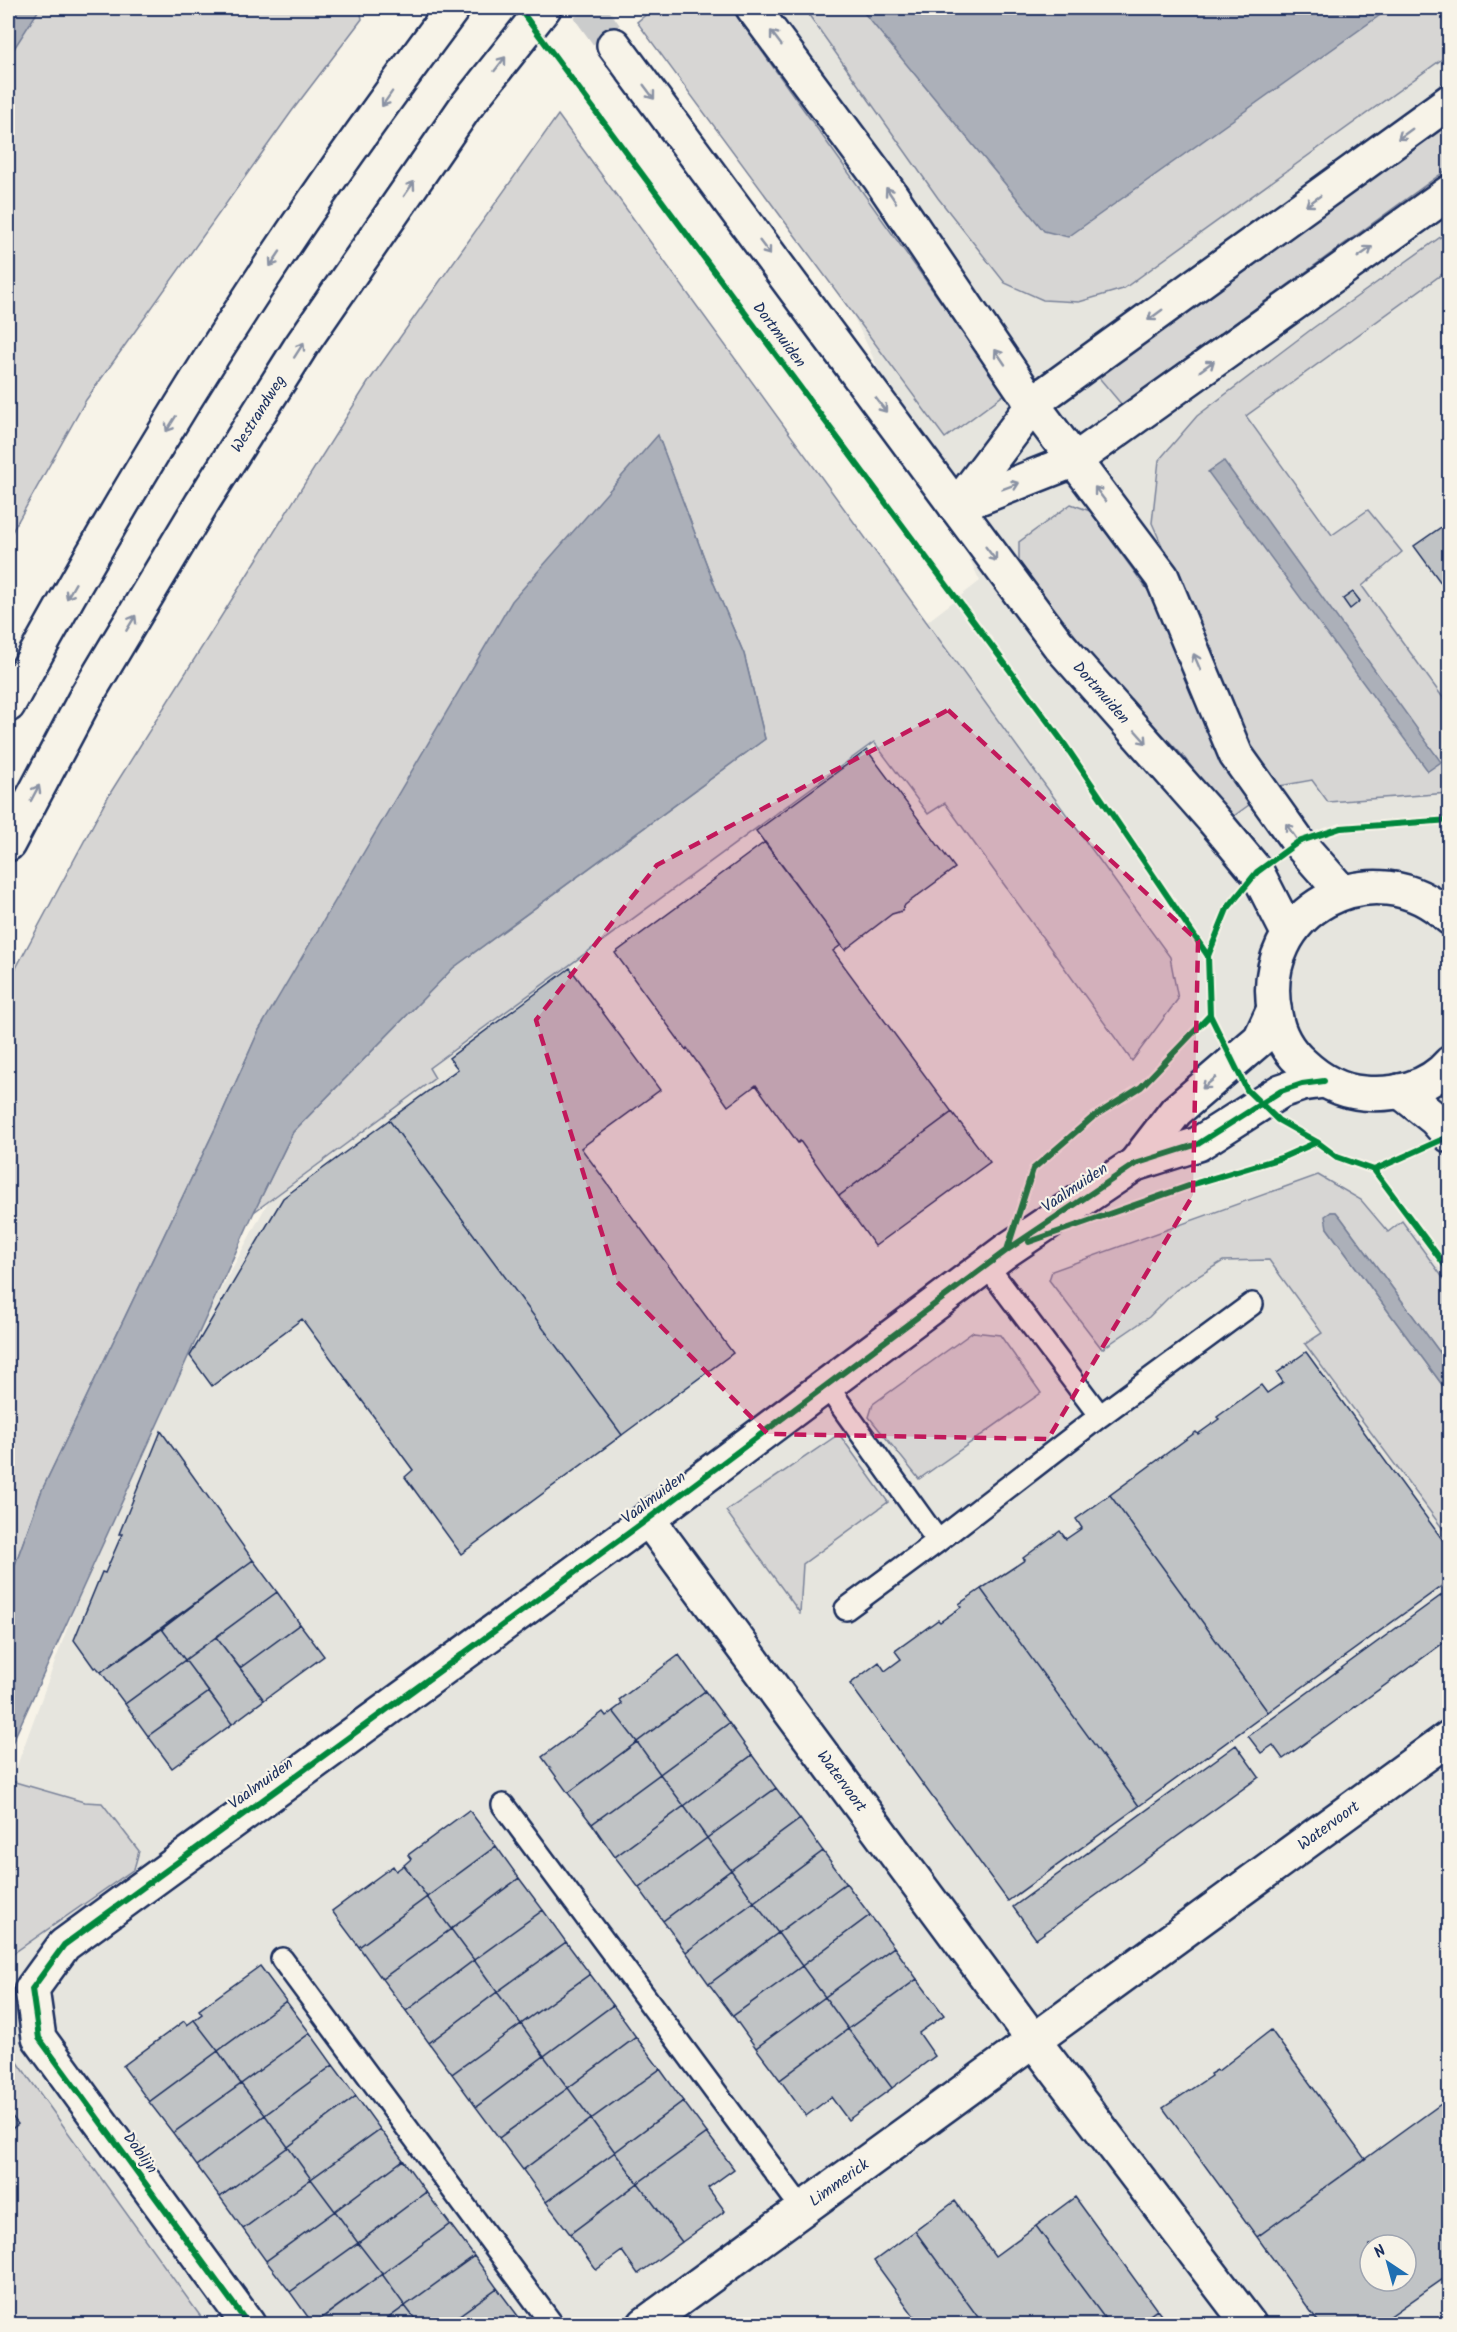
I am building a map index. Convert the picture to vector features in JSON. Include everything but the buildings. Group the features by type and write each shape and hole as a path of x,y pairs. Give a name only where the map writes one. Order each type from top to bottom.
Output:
{"main road":[{"path":"8,705 152,453 262,278 420,51 453,8"},
{"name":"Westrandweg","path":"8,844 87,695 202,503 301,346 464,110 544,8"},
{"path":"753,8 880,179 1033,405 1162,577 1236,755 1298,842 1342,892"},
{"name":"Dortmuiden","path":"614,45 1058,644 1257,872 1288,933"},
{"path":"956,507 1033,405 1449,101"},
{"path":"956,507 1075,460 1449,192"},
{"path":"1442,905 1407,891 1374,886 1342,892 1312,908 1288,933 1275,963 1271,996 1277,1028 1293,1055 1318,1078 1348,1092 1381,1095 1413,1089 1443,1070 1449,1063"},
{"name":"Vaalmuiden","path":"1135,1164 1176,1111 1260,1038 1274,1009"},
{"name":"Vaalmuiden","path":"32,1989 64,1945 648,1519 1006,1250 1135,1164 1198,1144 1281,1091 1302,1084 1324,1081"},
{"path":"1400,1091 1435,1119 1449,1136"},
{"name":"Watervoort","path":"648,1519 1034,2041 1249,2325"},
{"name":"Watervoort","path":"1034,2041 1449,1737"},
{"name":"Doblijn","path":"32,1989 39,2038 248,2325"},
{"name":"Limmerick","path":"645,2325 1034,2041"}],"lane":[{"path":"987,1266 1100,1416"},
{"path":"846,1609 1252,1304"},
{"path":"826,1386 938,1541"},
{"path":"503,1805 803,2210"},
{"path":"282,1959 552,2325"}],"highlighted area":[{"path":"948,710 1198,941 1193,1195 1048,1439 768,1434 617,1282 536,1020 657,865"}],"shaded area":[{"path":"8,8 360,8 362,19 292,111 86,400 8,539"},
{"path":"8,8 40,8 8,58"},
{"path":"654,8 731,8 1006,393 945,438 637,22"},
{"path":"706,8 1449,8 1449,2324 8,2324 8,1790 104,1528 176,1373 303,1137 455,986 980,581"},
{"path":"804,8 1449,8 1449,54 1123,289 1079,302 1043,300 1005,283 938,198"},
{"path":"860,8 1390,8 1068,237 1044,231"},
{"path":"558,115 1170,957 1178,999 1132,1061 945,803 928,814 874,742 429,1068 435,1078 254,1212 293,1132 453,968 765,739 744,654 714,584 658,436 259,1030 215,1129 42,1490 8,1584 8,983 109,795 369,381"},
{"path":"1449,118 1449,168 1122,405 1095,373"},
{"path":"1449,231 1449,269 1246,416 1332,535 1368,510 1402,552 1362,586 1449,706 1449,793 1328,802 1312,780 1274,787 1258,763 1152,523 1159,460 1197,416 1313,328"},
{"path":"658,435 714,584 744,654 765,739 453,968 293,1132 254,1212 8,1752 8,1584 42,1490 215,1129 259,1030 512,601"},
{"path":"1224,461 1441,762 1428,771 1208,472"},
{"path":"1071,504 1090,511 1155,600 1253,802 1231,818 1183,756 1099,667 1019,562 1019,542"},
{"path":"1318,1175 1361,1200 1388,1232 1402,1221 1449,1286 1449,1365 1341,1218 1336,1212 1331,1212 1327,1228 1449,1394 1449,1537 1305,1344 1322,1333 1269,1260 1223,1261 1176,1290 1149,1317 1102,1349 1049,1280 1052,1271"},
{"path":"1336,1212 1341,1218 1449,1365 1449,1394 1327,1228 1325,1216"},
{"path":"973,1332 1000,1335 1041,1393 919,1479 869,1417 873,1404"},
{"path":"839,1434 888,1502 803,1564 800,1613 726,1511"},
{"path":"8,1780 84,1802 102,1803 139,1851 134,1869 8,1957"},
{"path":"8,2048 26,2074 206,2324 8,2324"}],"tunnel":[{"path":"587,8 614,45"}],"cycle path":[{"path":"519,8 1063,742 1208,956 1210,1015 1247,1090 1278,1120 1317,1142 1337,1157 1374,1170 1450,1272"},
{"path":"1208,956 1227,909 1257,872 1298,842 1341,828 1450,820"},
{"path":"1007,1250 1033,1169 1093,1117 1141,1087 1210,1015"},
{"path":"248,2324 39,2038 32,1989 64,1945 648,1519 1007,1250 1135,1164 1198,1144 1281,1091 1302,1084 1324,1081"},
{"path":"1374,1170 1450,1136"},
{"path":"1029,1242 1197,1183 1281,1158 1317,1142"}]}
